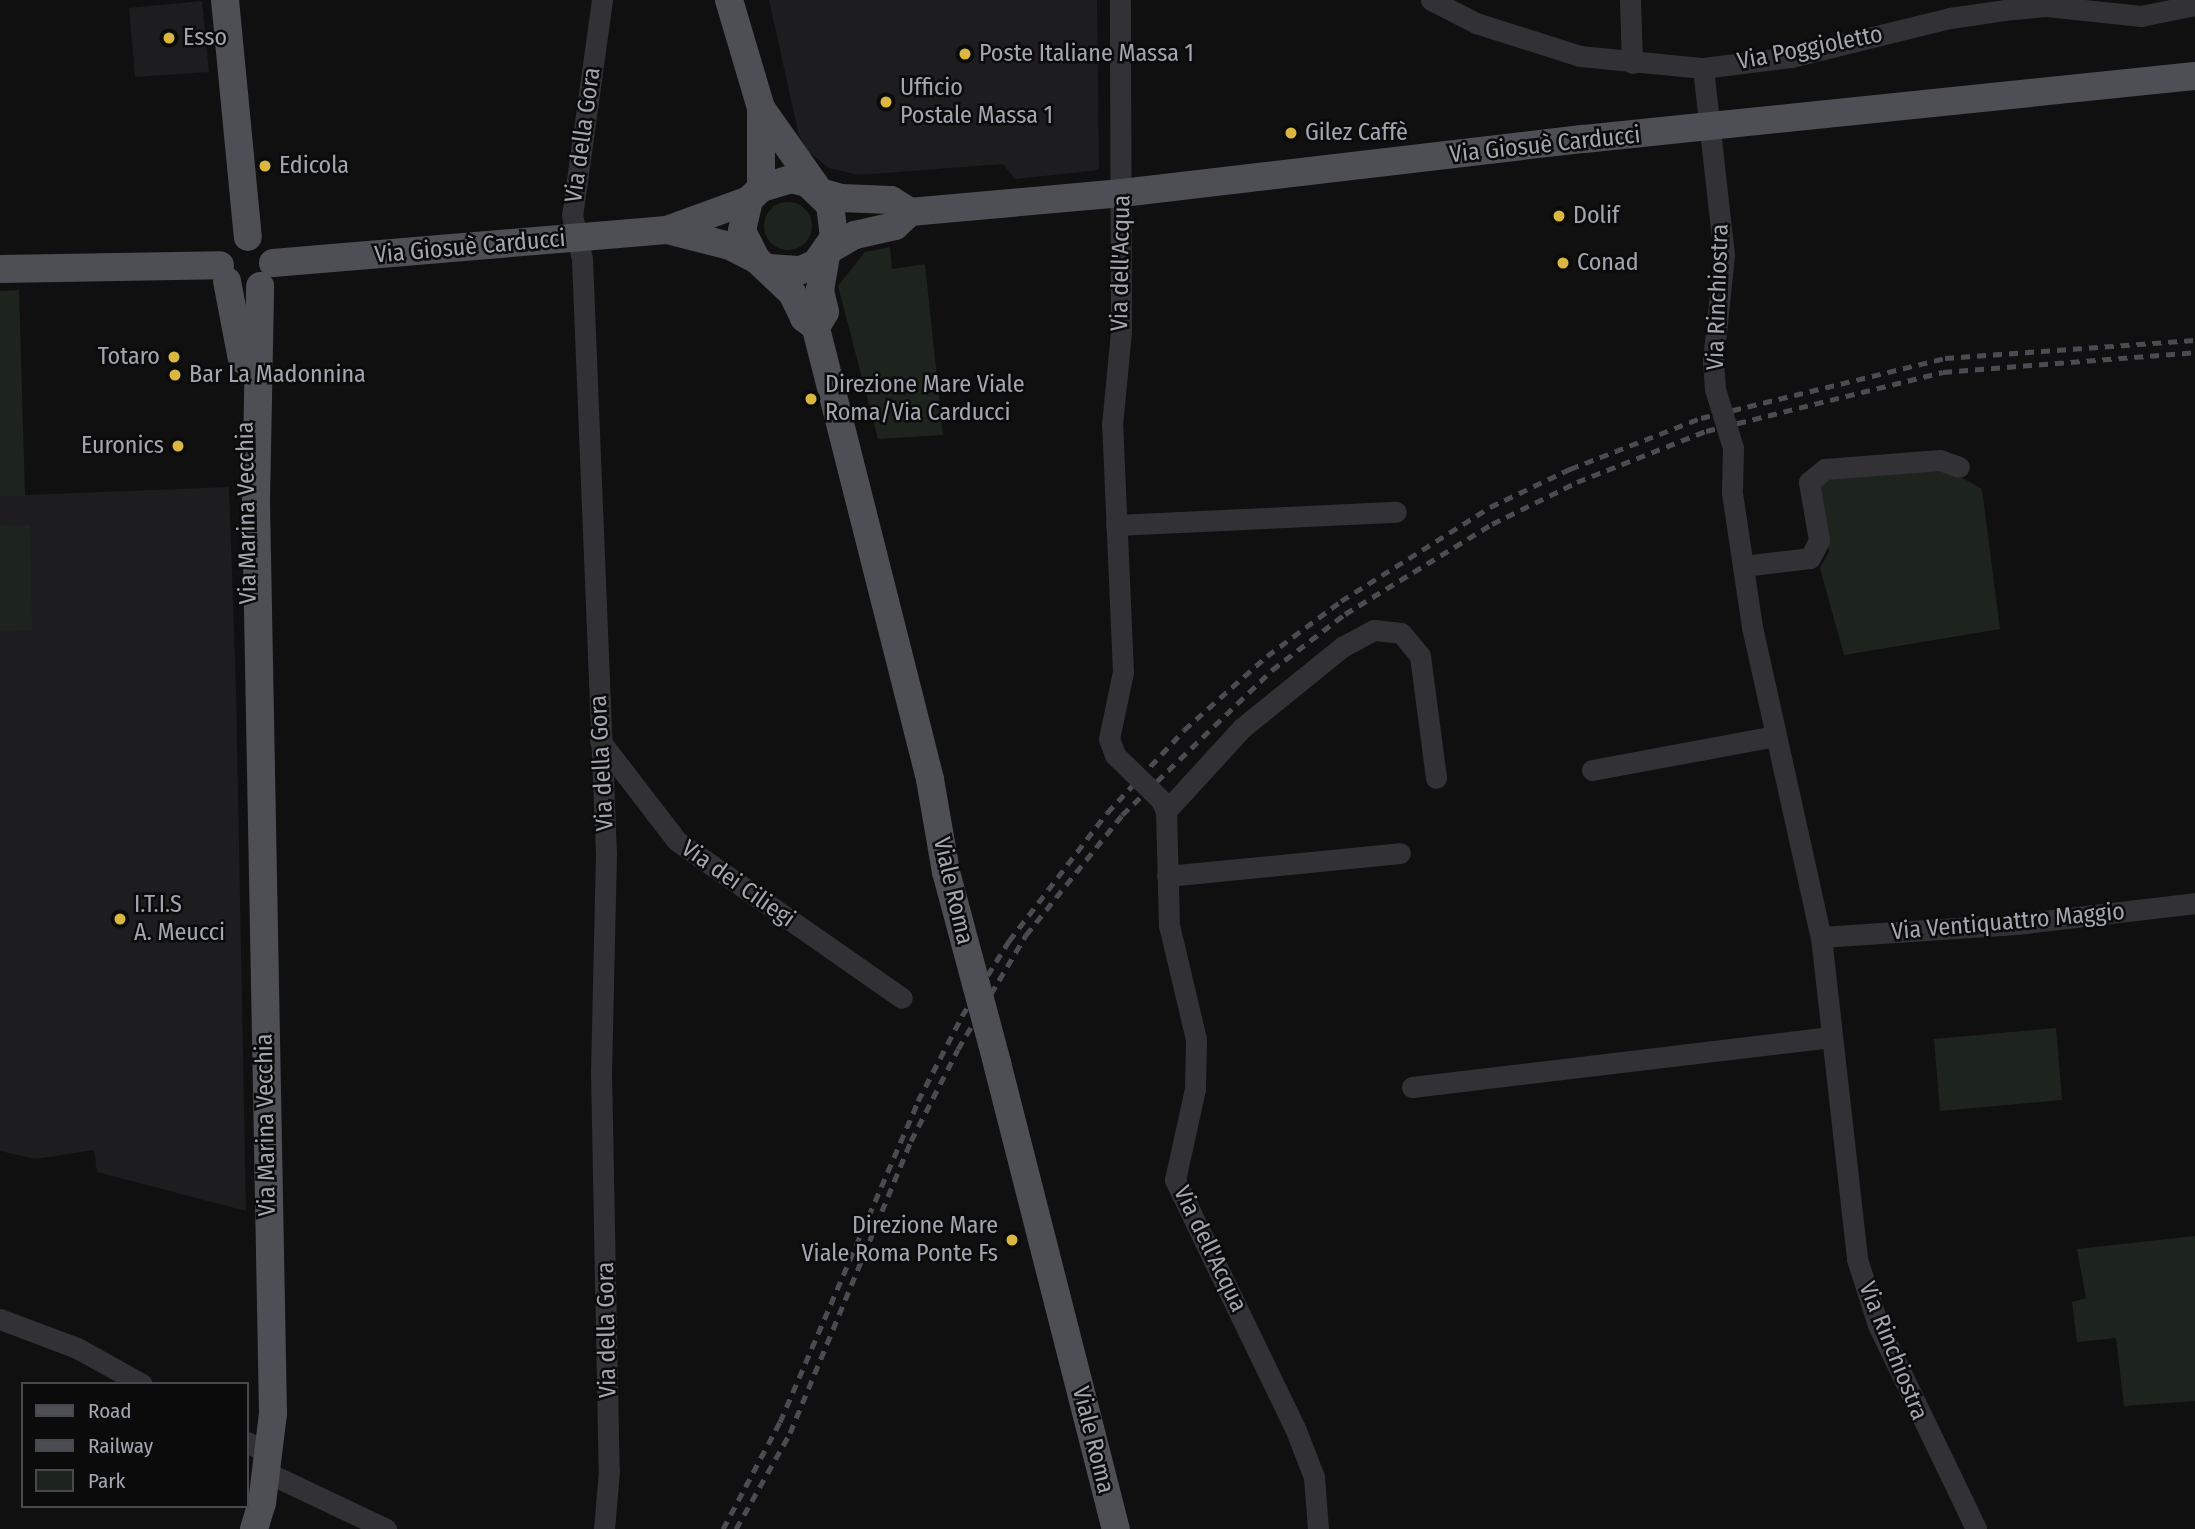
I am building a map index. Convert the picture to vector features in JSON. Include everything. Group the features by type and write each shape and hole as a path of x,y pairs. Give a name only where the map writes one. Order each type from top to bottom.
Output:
{"main road":[{"path":"225,0 248,237"},
{"path":"729,0 761,108 820,192 834,220 827,251 801,270 763,264"},
{"name":"Via Giosuè Carducci","path":"820,192 841,198 891,200 909,212 1122,193 1584,139 1711,129 2188,75"},
{"path":"761,108 755,194 742,231 763,264 792,293 803,317 816,327"},
{"path":"755,194 791,179 820,192"},
{"name":"Via Giosuè Carducci","path":"267,274 667,230 755,194"},
{"name":"Via Giosuè Carducci","path":"827,251 855,235 895,226 909,212"},
{"name":"Via Giosuè Carducci","path":"667,230 730,246 763,264"},
{"path":"0,268 223,273 243,290 267,274 263,243 248,237 225,247 223,273"},
{"name":"Viale Roma","path":"827,251 820,290 825,312 816,327 930,779 946,872 1116,1529"},
{"name":"Via Marina Vecchia","path":"223,273 244,375 251,687 258,747"},
{"name":"Via Marina Vecchia","path":"263,1520 260,1456 273,1413 258,747 262,687 256,376 267,274"}],"street":[{"name":"Via della Gora","path":"602,0 572,215 582,259 606,853 601,1071 610,1470 604,1529"},
{"name":"Via dell'Acqua","path":"1120,0 1121,331 1112,425 1123,672 1109,739 1115,755 1164,806 1169,925 1196,1039 1195,1089 1175,1180 1295,1428 1314,1477 1318,1529"},
{"name":"Via Poggioletto","path":"1431,0 1476,23 1580,56 1703,68 1791,57 1950,18 2012,9 2046,6 2141,16 2195,5"},
{"path":"1629,0 1632,63"},
{"name":"Via Rinchiostra","path":"1703,68 1724,255 1713,361 1715,389 1733,448 1732,493 1743,566 1776,736 1821,937 1829,1037 1857,1259 1883,1337 1976,1529"},
{"path":"1743,566 1810,558 1819,540 1810,482 1825,469 1940,460 1959,467"},
{"path":"1116,525 1396,512"},
{"path":"1164,806 1242,728 1342,647 1374,630 1401,633 1420,656 1436,778"},
{"path":"1592,770 1776,736"},
{"name":"Via dei Ciliegi","path":"600,741 677,841 902,998"},
{"path":"1167,876 1400,853"},
{"name":"Via Ventiquattro Maggio","path":"1821,937 2017,924 2195,904"},
{"path":"1412,1087 1829,1037"},
{"path":"0,1319 77,1348 138,1382"},
{"path":"260,1456 386,1529"}],"shaded area":[{"path":"769,0 1097,0 1099,170 1015,179 1003,164 858,175 829,168 807,151 799,136"},
{"name":"Esso","path":"202,1 209,72 135,77 129,8"},
{"name":"I.T.I.S A. Meucci","path":"229,487 236,688 246,1211 97,1172 94,1150 35,1159 0,1151 0,496"}],"green space":[{"path":"788,202 805,209 812,226 805,243 788,250 771,243 764,226 771,209"},
{"path":"890,247 892,269 925,264 943,435 878,439 838,286 865,252"},
{"path":"19,290 25,496 0,496 0,291"},
{"path":"1945,468 1982,489 2000,629 1844,655 1820,568 1829,552 1817,485 1822,480"},
{"path":"30,525 32,630 0,631 0,526"},
{"path":"2056,1028 2062,1100 1940,1111 1934,1039"},
{"path":"2195,1236 2195,1401 2124,1406 2116,1338 2077,1342 2072,1302 2086,1298 2077,1249"}],"railway":[{"path":"723,1529 780,1422 918,1101 962,1016 1009,941 1107,813 1184,730 1267,656 1341,601 1490,507 1570,469 1701,418 1945,358 2195,340"},
{"path":"736,1529 790,1433 911,1141 958,1049 1026,935 1122,815 1272,670 1345,614 1492,524 1577,482 1706,431 1943,372 2195,352"}],"place":[{"name":"Esso","path":"169,38"},
{"name":"Poste Italiane Massa 1","path":"965,54"},
{"name":"Ufficio Postale Massa 1","path":"886,102"},
{"name":"Gilez Caffè","path":"1291,133"},
{"name":"Edicola","path":"265,166"},
{"name":"Dolif","path":"1559,216"},
{"name":"Conad","path":"1563,263"},
{"name":"Totaro","path":"174,357"},
{"name":"Bar La Madonnina","path":"175,375"},
{"name":"Direzione Mare Viale Roma/Via Carducci","path":"811,399"},
{"name":"Euronics","path":"178,446"},
{"name":"I.T.I.S A. Meucci","path":"120,919"},
{"name":"Direzione Mare Viale Roma Ponte Fs","path":"1012,1240"}]}
